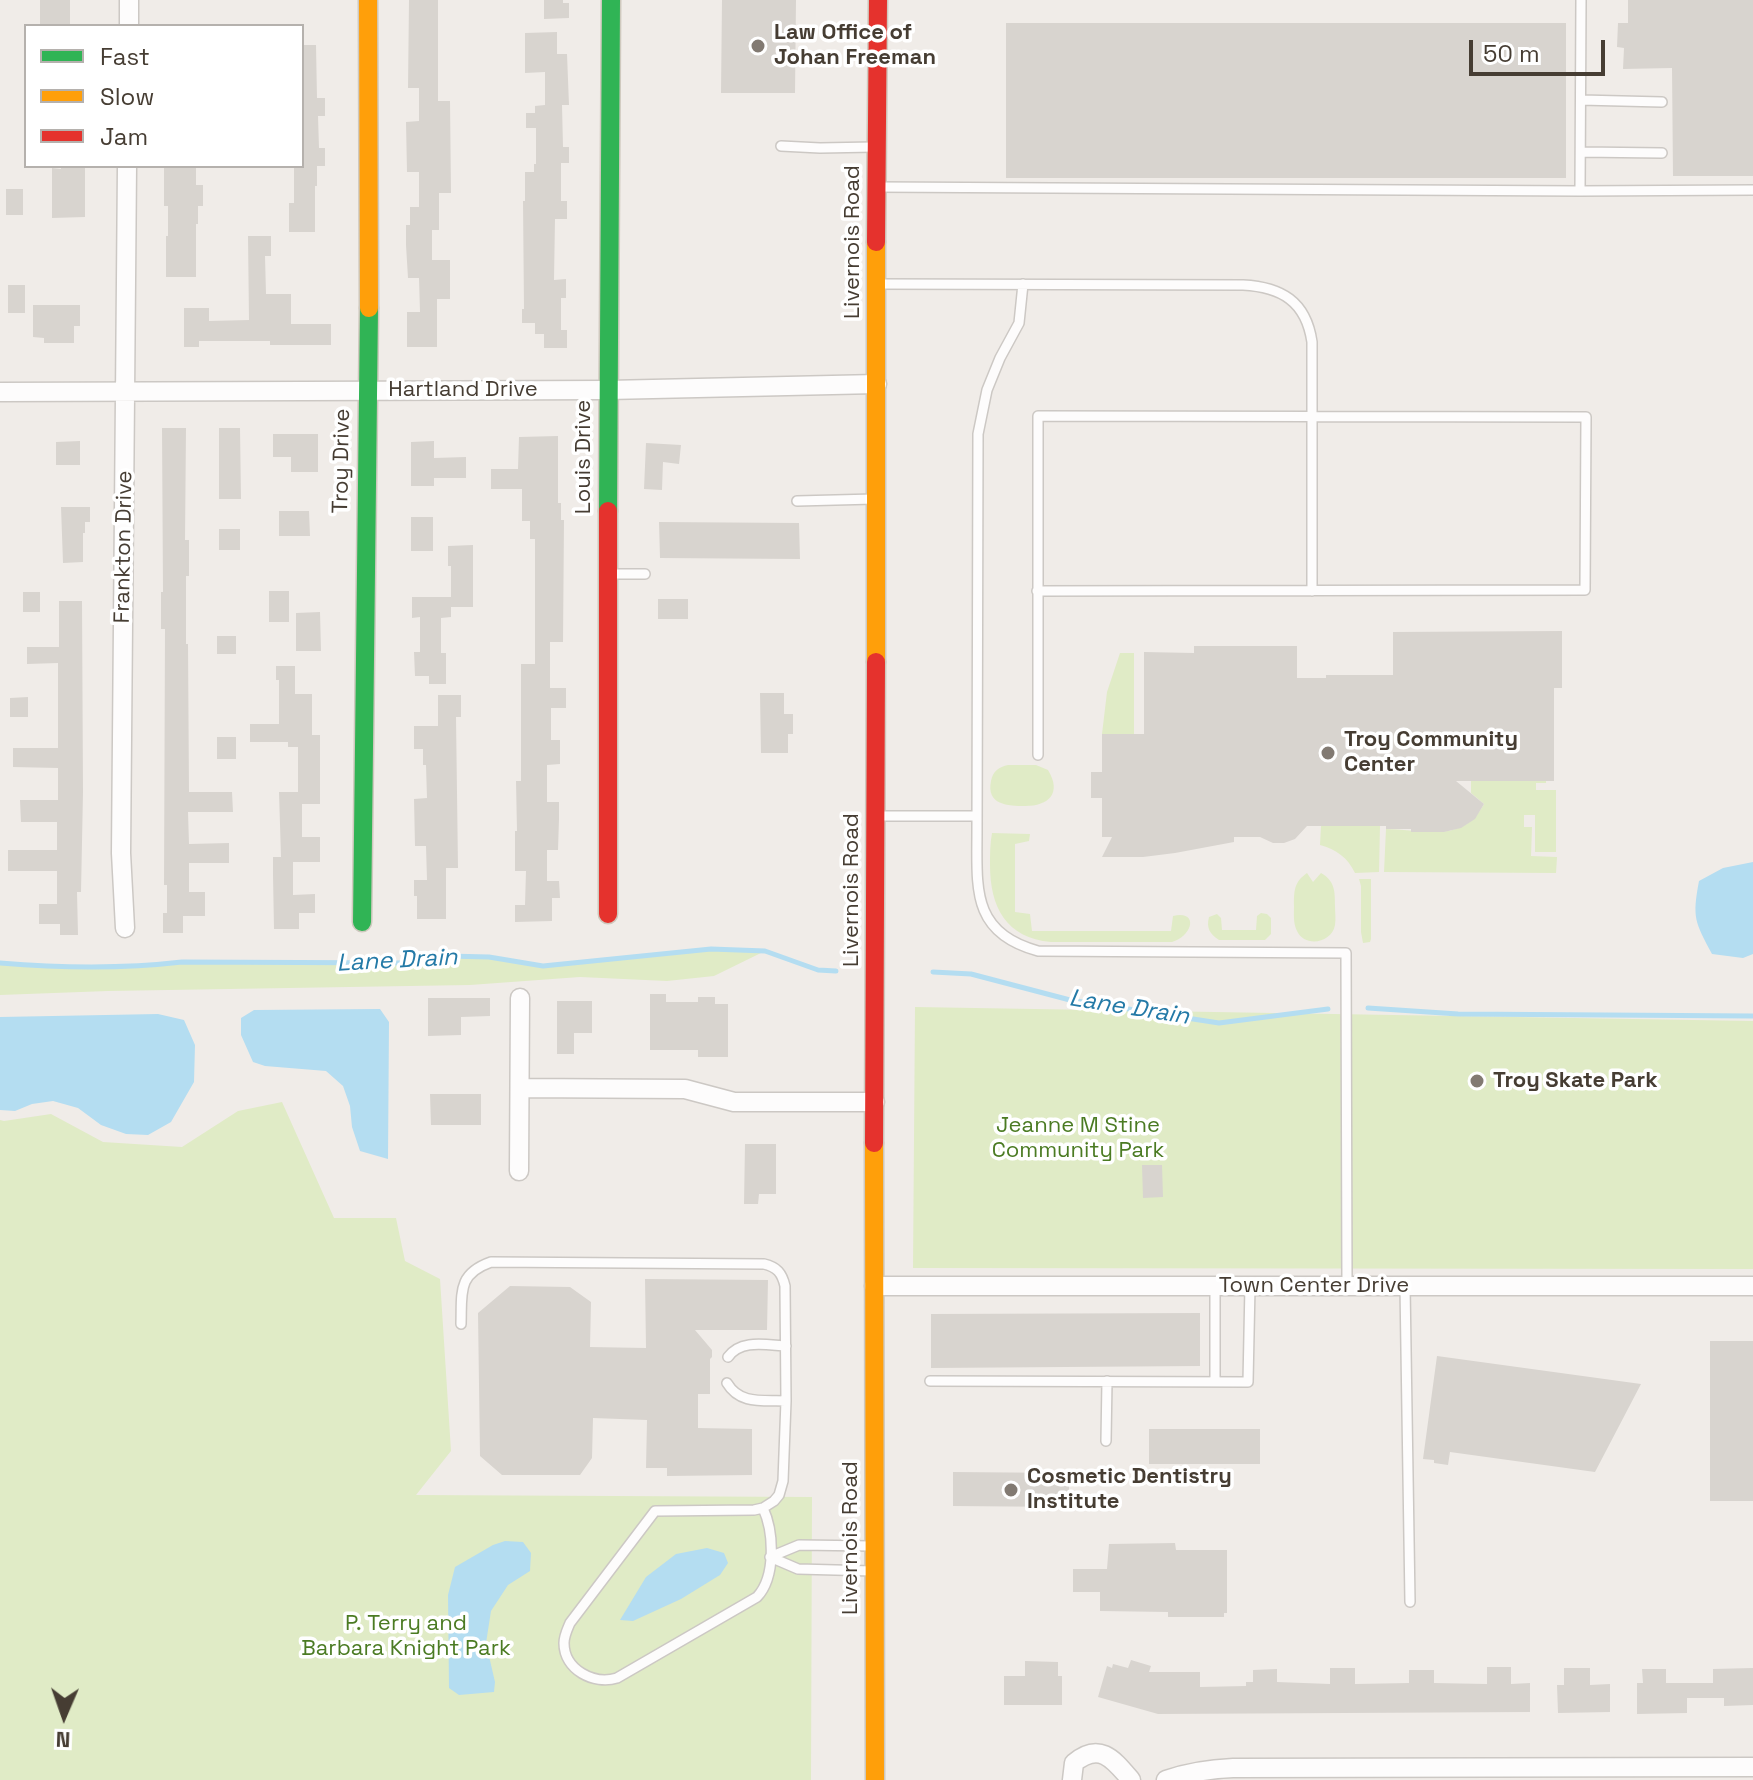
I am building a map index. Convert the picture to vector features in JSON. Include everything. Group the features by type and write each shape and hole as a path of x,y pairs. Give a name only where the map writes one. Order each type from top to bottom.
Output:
{"street":[{"path":"129,0 129,24"},
{"name":"Troy Drive","path":"362,922 368,390 368,0"},
{"name":"Louis Drive","path":"608,914 611,0"},
{"name":"Livernois Road","path":"875,1780 878,0"},
{"name":"Frankton Drive","path":"125,928 121,853 127,168"},
{"name":"Hartland Drive","path":"0,392 608,390 877,384"},
{"path":"519,1171 520,998"},
{"path":"520,1088 685,1089 734,1102 875,1102"},
{"name":"Town Center Drive","path":"874,1286 1753,1286"},
{"path":"1072,1780 1074,1763 1092,1752 1115,1761 1131,1780"},
{"path":"1166,1780 1198,1771 1233,1768 1753,1767"}],"lane":[{"path":"1580,191 1581,0"},
{"path":"1581,100 1662,102"},
{"path":"781,146 876,147"},
{"path":"1581,152 1662,153"},
{"path":"877,187 1753,190"},
{"path":"877,284 1243,285 1282,293 1298,306 1311,333 1312,591"},
{"path":"1023,284 1019,323 987,390 978,434 977,881 981,902 996,929 1019,945 1050,953 1346,953 1347,1286"},
{"path":"1037,591 1585,590 1586,417 1038,416 1037,591 1038,755"},
{"path":"797,501 877,499"},
{"path":"609,574 645,574"},
{"path":"877,816 977,816"},
{"path":"461,1324 464,1284 468,1275 491,1262 764,1264 773,1266 783,1278 786,1401 781,1489 774,1501 763,1508 747,1511 655,1511 570,1623 565,1636 568,1659 591,1678 599,1681 617,1678 757,1597 767,1585 770,1569 770,1532 763,1508"},
{"path":"1215,1286 1215,1382"},
{"path":"930,1381 1248,1382 1250,1286"},
{"path":"1405,1286 1410,1602"},
{"path":"728,1357 748,1344 786,1346"},
{"path":"1106,1441 1107,1381"},
{"path":"727,1383 733,1393 740,1397 786,1401"},
{"path":"770,1557 799,1545 875,1546"},
{"path":"770,1557 798,1569 874,1571"}],"green space":[{"path":"1120,653 1134,653 1134,734 1102,734 1107,692"},
{"path":"1008,765 1036,765 1048,770 1054,785 1051,797 1041,804 1025,806 1005,804 995,799 990,789 992,778 997,770"},
{"path":"1471,781 1546,781 1536,783 1536,790 1556,790 1556,852 1535,852 1535,815 1524,815 1524,827 1532,827 1531,856 1557,857 1556,873 1384,872 1386,829 1440,832 1464,825 1475,817 1484,804 1471,793"},
{"path":"1321,826 1380,826 1379,872 1355,873 1341,855 1320,845"},
{"path":"992,833 1030,834 1029,841 1015,844 1015,912 1030,914 1032,931 1171,931 1173,916 1181,915 1190,920 1188,930 1172,942 1051,942 1022,934 1004,918 993,894 990,865"},
{"path":"1307,873 1313,882 1321,873 1332,883 1334,891 1335,925 1329,936 1318,941 1306,940 1297,931 1294,922 1296,887"},
{"path":"1359,879 1371,879 1371,939 1363,943 1361,886"},
{"path":"1261,913 1271,918 1271,934 1265,940 1219,940 1208,928 1209,917 1217,914 1221,918 1222,930 1256,930 1257,916"},
{"path":"711,949 765,951 714,976 667,981 580,977 470,985 0,995 0,963 63,967 151,966 188,961 416,963 461,955 543,966"},
{"name":"Jeanne M Stine Community Park","path":"915,1007 1753,1021 1753,1269 913,1268"},
{"name":"P. Terry and Barbara Knight Park","path":"282,1102 334,1218 396,1218 405,1261 440,1279 451,1451 416,1495 812,1497 811,1780 0,1780 0,1120 51,1114 103,1142 182,1147 238,1111"}],"water":[{"path":"1753,862 1753,954 1743,958 1712,954 1696,919 1699,881 1723,868"},
{"path":"380,1009 389,1022 388,1159 360,1151 343,1086 326,1071 265,1066 253,1062 241,1035 241,1018 254,1010"},
{"path":"158,1014 184,1020 195,1045 194,1082 171,1122 148,1135 126,1134 101,1125 78,1108 53,1101 32,1104 15,1111 0,1110 0,1017"},
{"path":"505,1541 523,1542 531,1553 530,1571 508,1585 491,1611 486,1643 495,1682 494,1692 459,1695 449,1688 448,1595 455,1567"},
{"path":"707,1548 724,1553 728,1563 720,1575 681,1599 633,1621 620,1620 646,1577 676,1554"}],"building":[{"path":"40,0 70,0 70,24 40,24"},
{"path":"409,0 438,0 438,101 450,101 451,193 439,193 439,230 432,230 432,260 450,260 450,299 437,299 437,347 407,347 407,312 420,312 419,278 408,278 406,245 410,207 419,207 419,172 407,172 406,122 419,121 419,88 408,88"},
{"path":"544,0 569,3 569,18 544,19"},
{"name":"Law Office of Johan Freeman","path":"722,0 796,0 795,93 721,93"},
{"path":"1628,0 1753,0 1753,176 1673,176 1672,68 1623,69 1624,48 1617,47 1618,23 1628,23"},
{"path":"1006,23 1566,23 1566,178 1006,178"},
{"path":"557,32 557,54 567,54 569,105 562,105 563,147 569,147 569,163 561,163 561,201 567,201 567,219 555,219 554,280 566,279 566,298 561,298 561,330 567,330 567,348 544,348 544,334 535,334 535,323 522,323 525,172 534,172 536,164 536,128 526,128 526,113 535,113 535,106 545,105 545,72 525,73 525,33"},
{"path":"304,45 316,45 317,98 325,98 325,116 318,116 319,148 325,148 325,166 317,166 315,232 289,232 289,203 294,203 294,168 304,168"},
{"path":"52,168 85,168 85,217 52,218"},
{"path":"164,168 196,168 196,185 203,185 203,206 198,206 196,224 196,277 166,277 168,206 164,206"},
{"path":"6,189 23,189 23,215 6,215"},
{"path":"248,236 271,236 271,256 265,256 266,294 291,294 291,324 331,324 331,345 199,341 199,347 184,347 184,308 209,308 209,321 249,320"},
{"path":"8,285 25,285 25,313 8,313"},
{"path":"33,305 80,305 80,326 74,326 74,343 44,343 44,338 33,337"},
{"path":"162,428 186,428 189,792 232,792 233,812 188,812 189,844 229,843 229,863 189,863 189,892 205,892 205,916 183,916 183,933 163,933 167,885 164,885 165,629 161,629"},
{"path":"219,428 240,428 241,499 219,499"},
{"path":"273,434 318,434 318,472 291,472 291,457 273,457"},
{"path":"558,436 558,503 561,503 561,520 564,520 563,642 550,642 550,688 566,688 566,708 551,708 551,740 560,740 560,764 547,765 547,802 559,802 559,819 558,850 547,850 547,881 559,881 560,898 552,898 552,921 515,922 515,905 525,905 526,871 515,871 516,781 521,781 521,664 535,664 535,539 530,539 530,521 522,521 522,489 491,489 491,469 518,469 519,437"},
{"path":"80,441 80,465 56,465 56,442"},
{"path":"434,441 434,458 466,457 466,478 434,478 434,486 411,486 411,442"},
{"path":"646,443 681,445 679,464 663,462 662,490 644,489"},
{"path":"61,507 90,507 90,522 85,522 83,533 83,562 63,563"},
{"path":"279,511 309,511 310,536 279,536"},
{"path":"411,517 433,517 433,551 411,551"},
{"path":"659,522 799,523 800,559 660,558"},
{"path":"219,529 240,529 240,550 219,550"},
{"path":"473,545 473,607 451,607 451,617 441,618 441,653 446,653 446,684 429,684 429,676 415,676 414,652 420,652 420,617 412,618 412,597 451,597 448,546"},
{"path":"269,591 289,591 289,622 269,622"},
{"path":"23,592 40,592 40,612 23,612"},
{"path":"658,599 688,599 688,619 658,619"},
{"path":"59,601 82,601 83,792 81,892 77,892 78,935 60,935 60,924 39,924 39,904 57,904 57,871 8,871 8,850 57,850 57,822 21,822 20,800 58,800 58,768 13,767 13,748 58,748 58,663 27,664 27,647 59,647"},
{"path":"320,612 321,651 296,651 296,613"},
{"name":"Troy Community Center","path":"1562,631 1562,688 1554,688 1554,781 1456,781 1484,804 1475,819 1461,828 1444,832 1411,832 1411,829 1386,829 1386,826 1307,826 1295,839 1284,843 1273,843 1260,837 1234,837 1234,842 1175,853 1102,857 1112,837 1102,837 1102,798 1091,798 1091,772 1102,772 1102,734 1144,734 1144,652 1194,653 1194,646 1297,646 1297,678 1393,675 1393,632"},
{"path":"217,636 236,636 236,654 217,654"},
{"path":"276,666 295,666 295,694 312,694 312,735 320,735 320,804 302,804 302,837 320,837 320,862 293,862 293,895 315,894 315,913 299,913 299,929 274,929 273,875 273,857 281,857 279,792 298,792 298,747 288,747 288,742 250,742 250,724 279,724"},
{"path":"760,693 784,693 784,714 793,714 793,734 788,734 788,753 761,753"},
{"path":"438,695 461,695 461,717 456,717 458,868 446,868 446,919 417,919 414,880 427,880 426,846 415,846 414,799 427,798 426,765 423,765 423,749 414,749 414,726 438,726"},
{"path":"28,697 28,717 10,717 10,698"},
{"path":"217,737 236,737 236,759 217,759"},
{"path":"650,994 666,994 666,1002 698,1002 698,997 715,997 715,1004 728,1004 728,1057 698,1057 698,1050 650,1050"},
{"path":"428,998 490,998 490,1016 461,1017 461,1035 428,1036"},
{"path":"557,1001 592,1001 592,1033 574,1033 574,1054 557,1054"},
{"path":"430,1094 481,1094 481,1125 431,1125"},
{"path":"745,1144 776,1144 776,1194 759,1194 758,1204 744,1204"},
{"path":"1142,1165 1162,1165 1163,1197 1143,1198"},
{"path":"645,1279 768,1280 767,1330 695,1330 712,1350 710,1394 698,1394 698,1428 752,1429 752,1475 667,1476 667,1468 646,1468 647,1420 593,1418 592,1458 580,1475 502,1475 480,1456 478,1313 510,1286 570,1287 591,1302 590,1347 646,1348"},
{"path":"1200,1313 1200,1366 931,1368 931,1314"},
{"path":"1710,1341 1753,1341 1753,1501 1710,1501"},
{"path":"1437,1356 1641,1384 1595,1472 1450,1452 1448,1465 1423,1459"},
{"path":"1149,1429 1260,1429 1260,1464 1149,1464"},
{"name":"Cosmetic Dentistry Institute","path":"953,1472 1069,1473 1069,1507 953,1506"},
{"path":"1175,1543 1176,1550 1227,1550 1227,1613 1224,1617 1168,1617 1168,1612 1100,1611 1100,1592 1073,1592 1073,1569 1107,1569 1109,1544"},
{"path":"1131,1660 1151,1666 1149,1672 1200,1672 1200,1687 1246,1686 1246,1682 1253,1682 1253,1670 1277,1669 1277,1682 1330,1684 1330,1668 1355,1668 1355,1684 1409,1683 1409,1670 1434,1670 1434,1683 1487,1684 1487,1667 1511,1667 1511,1684 1530,1683 1530,1712 1158,1714 1098,1697 1107,1666 1112,1668 1113,1664 1128,1668"},
{"path":"1025,1661 1058,1662 1058,1676 1062,1676 1062,1705 1004,1705 1004,1676 1025,1676"},
{"path":"1564,1668 1590,1668 1590,1685 1610,1684 1610,1712 1558,1713 1557,1685 1564,1685"},
{"path":"1753,1668 1753,1705 1724,1706 1724,1698 1687,1698 1687,1713 1637,1714 1637,1683 1643,1683 1642,1669 1666,1669 1666,1683 1713,1683 1713,1669"}],"waterway":[{"name":"Lane Drain","path":"0,963 91,967 182,962 416,963 447,956 489,957 543,966 711,949 765,951 818,970 836,971"},
{"name":"Lane Drain","path":"933,972 971,974 1070,1000 1219,1023 1328,1009"},
{"name":"Lane Drain","path":"1368,1008 1458,1014 1753,1016"}],"traffic: fast":[{"path":"608,511 611,0"},
{"path":"362,922 369,308"}],"traffic: slow":[{"path":"368,0 369,308"},
{"path":"876,242 876,662"},
{"path":"874,1143 875,1780"}],"traffic: jam":[{"path":"876,242 878,0"},
{"path":"608,511 608,914"},
{"path":"874,1143 876,662"}],"place":[{"name":"Law Office of Johan Freeman","path":"758,46"},
{"name":"Troy Community Center","path":"1328,753"},
{"name":"Troy Skate Park","path":"1477,1081"},
{"name":"Cosmetic Dentistry Institute","path":"1011,1490"}]}
